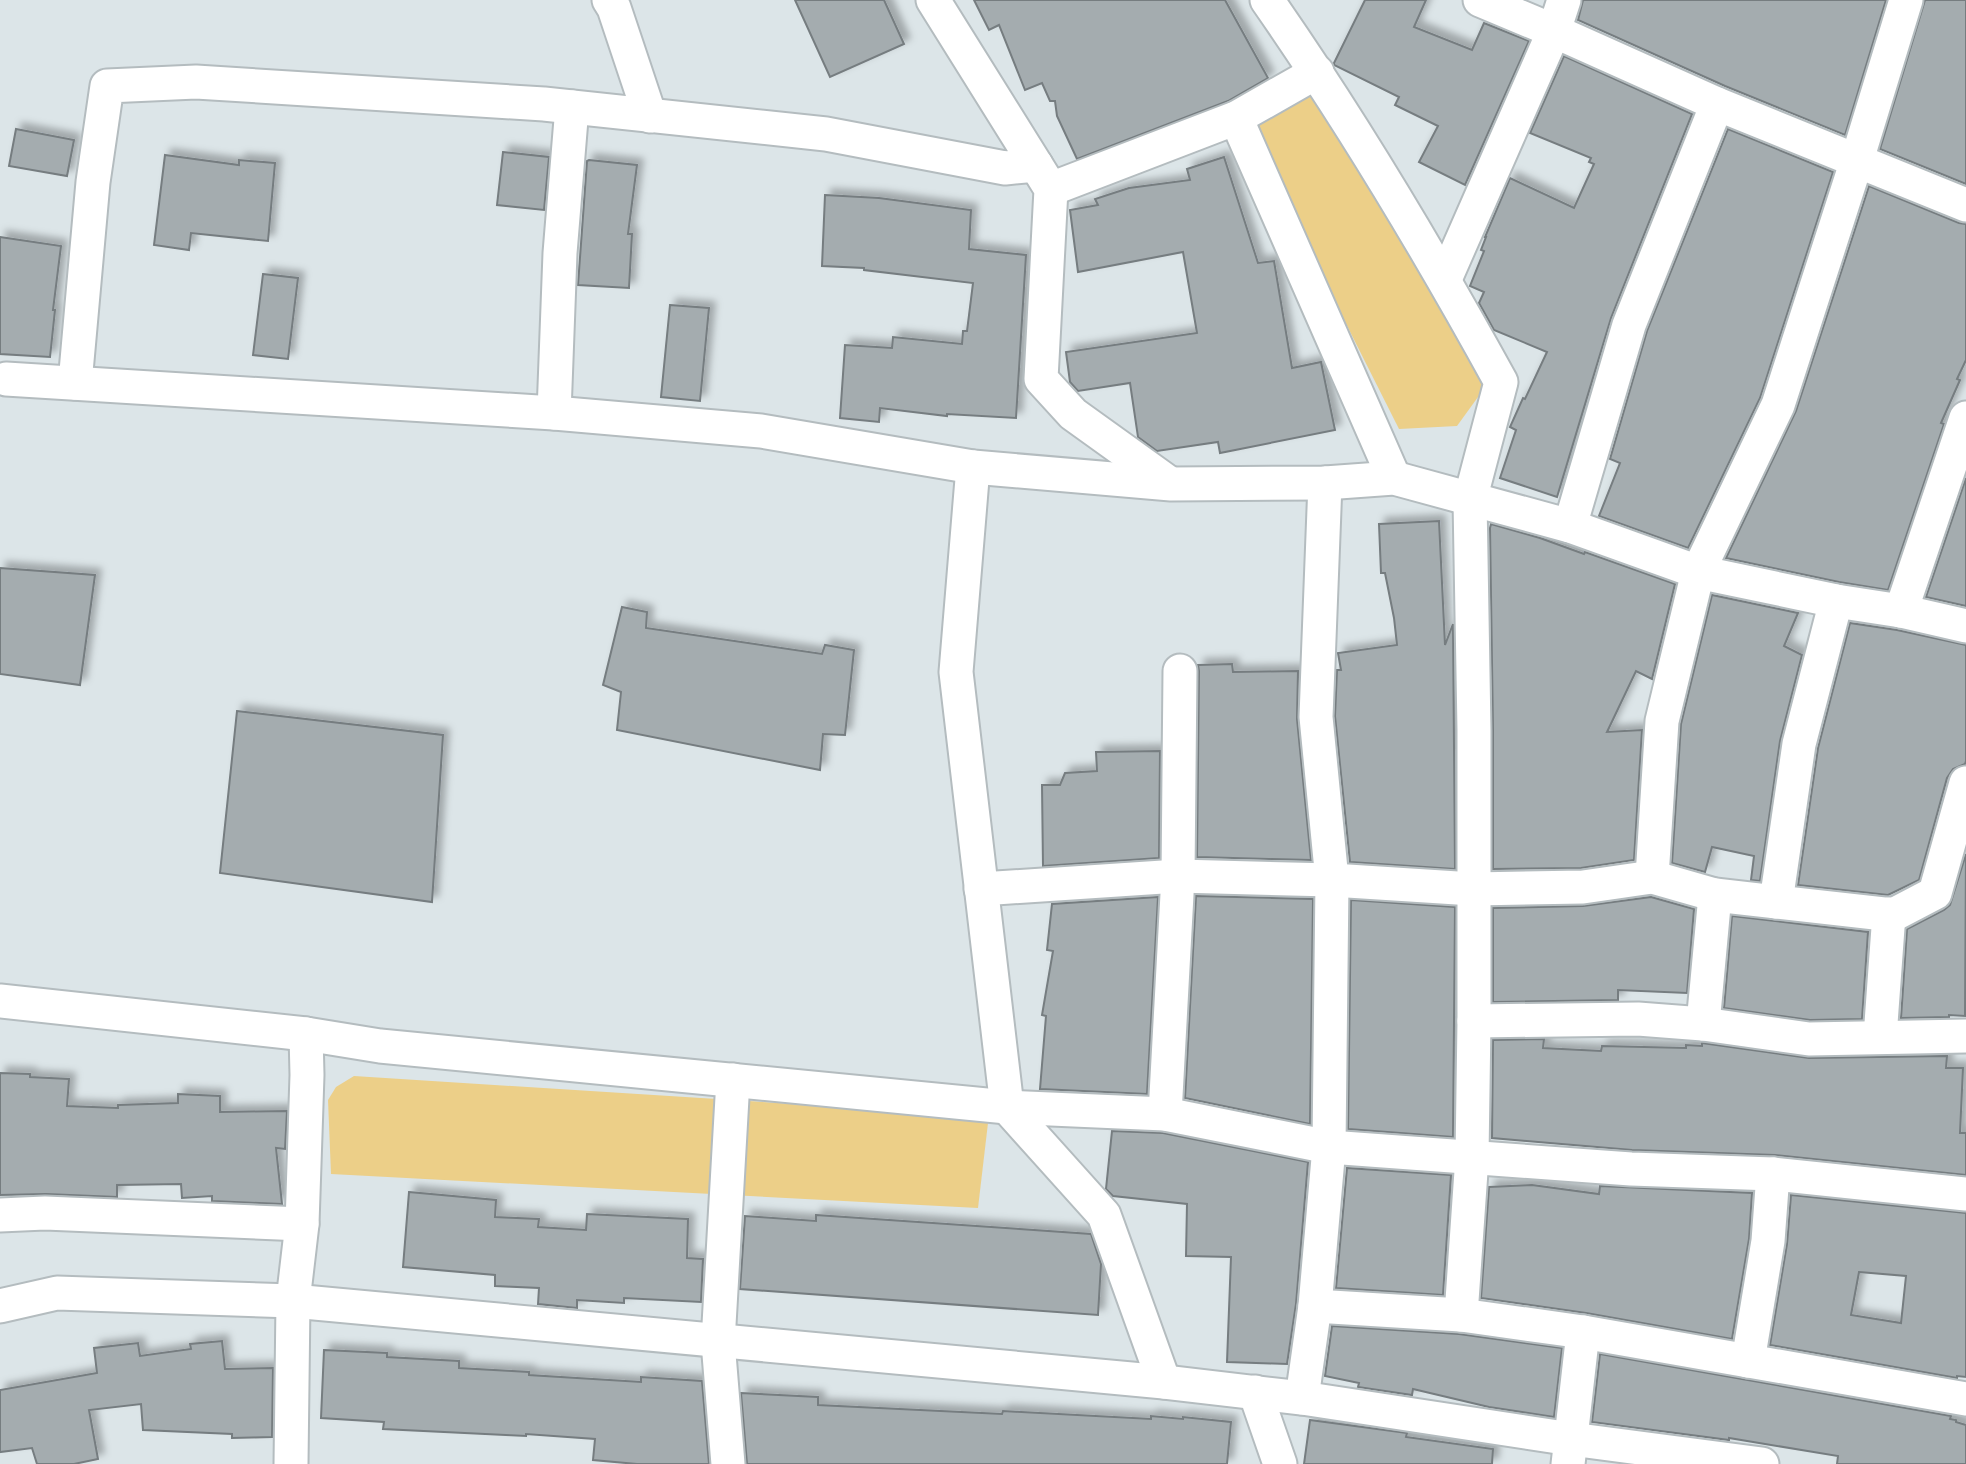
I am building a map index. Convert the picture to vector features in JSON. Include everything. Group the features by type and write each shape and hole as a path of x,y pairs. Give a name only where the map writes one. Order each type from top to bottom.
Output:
{"street":[{"path":"609,0 650,116"},
{"path":"933,0 1044,177 1041,379 1073,414 1171,484"},
{"path":"1267,0 1317,72 1445,279 1501,382 1470,500 1474,730 1474,1021 1472,1157 1461,1315"},
{"path":"1480,0 1559,15 1717,104 1966,205"},
{"path":"1652,877 1662,720 1698,572 1778,405 1906,0"},
{"path":"1445,279 1559,15"},
{"path":"75,383 93,182 107,86 197,82 572,107 826,134 1044,177 1236,118 1317,72"},
{"path":"1570,526 1629,325 1717,104"},
{"path":"554,413 560,253 572,107"},
{"path":"1236,118 1394,478"},
{"path":"6,379 554,413 761,431 973,467 1171,484 1325,483 1394,478 1570,526 1698,572 1966,626"},
{"path":"1901,611 1966,418"},
{"path":"973,467 956,672 1007,1107 1104,1215 1164,1382"},
{"path":"1302,1398 1315,1306 1329,1147 1332,880 1316,717 1325,483"},
{"path":"1776,902 1799,744 1836,601"},
{"path":"1165,1114 1178,876 1180,671"},
{"path":"981,888 1178,876 1332,880 1473,889 1583,887 1652,877 1715,895 1893,915 1935,893 1966,783"},
{"path":"1703,1024 1715,895"},
{"path":"1880,1037 1889,914"},
{"path":"0,1001 306,1034 380,1046 1007,1107 1165,1114 1329,1147 1630,1169 1773,1174 1966,1194"},
{"path":"1474,1021 1638,1019 1703,1024 1809,1039 1966,1036"},
{"path":"291,1464 293,1301 302,1224 306,1034"},
{"path":"728,1464 718,1342 733,1080"},
{"path":"1748,1362 1768,1241 1773,1174"},
{"path":"0,1215 45,1213 302,1224"},
{"path":"0,1306 57,1293 293,1301 1255,1392 1302,1398 1570,1451 1762,1464"},
{"path":"1315,1306 1461,1315 1583,1332 1966,1399"},
{"path":"1570,1451 1583,1332"},
{"path":"1255,1392 1280,1464"}],"shaded area":[{"path":"1316,94 1486,386 1457,426 1399,429 1245,123"},
{"path":"354,1076 967,1115 988,1123 978,1208 331,1174 328,1100 336,1087"}],"building":[{"path":"795,0 884,0 904,44 830,77"},
{"path":"974,0 1225,0 1268,78 1228,101 1077,159 1057,116 1055,101 1050,101 1042,83 1025,90 999,25 989,30"},
{"path":"1365,0 1426,0 1414,27 1472,50 1484,23 1529,41 1465,185 1419,162 1438,126 1395,105 1399,97 1334,65"},
{"path":"1583,0 1886,0 1845,135 1725,86 1578,20"},
{"path":"1925,0 1966,0 1966,184 1880,149"},
{"path":"1564,56 1692,114 1611,318 1557,497 1500,478 1516,430 1510,427 1547,352 1494,330 1479,303 1484,292 1470,286 1484,251 1481,250 1485,237 1510,178 1574,208 1594,164 1589,162 1591,158 1530,133"},
{"path":"16,129 74,140 67,176 9,166"},
{"path":"1728,129 1833,172 1760,398 1688,548 1599,516 1620,463 1610,459 1647,331"},
{"path":"503,152 549,157 544,210 497,205"},
{"path":"165,155 239,165 239,160 275,163 268,241 191,233 189,250 154,245"},
{"path":"1224,157 1258,263 1274,261 1292,368 1321,362 1335,430 1220,453 1218,442 1157,451 1138,437 1130,383 1078,391 1070,382 1066,352 1197,333 1183,252 1078,272 1070,210 1098,205 1095,199 1129,188 1190,180 1187,169"},
{"path":"589,160 637,165 628,234 632,234 629,288 578,285"},
{"path":"1869,186 1966,224 1966,360 1941,423 1944,424 1888,590 1726,558 1796,411"},
{"path":"825,195 879,198 971,210 969,249 1026,255 1016,418 947,416 880,408 879,422 840,418 845,345 892,348 893,337 962,344 963,331 967,331 973,283 864,268 822,266"},
{"path":"0,237 61,246 50,357 0,354"},
{"path":"263,274 298,278 288,359 253,355"},
{"path":"670,305 709,308 700,401 661,397"},
{"path":"1966,478 1966,606 1926,597"},
{"path":"1439,521 1445,645 1453,624 1455,869 1350,862 1335,716 1337,670 1341,670 1338,653 1397,645 1385,573 1381,573 1379,524"},
{"path":"1491,524 1584,554 1585,552 1675,584 1652,679 1636,671 1607,732 1642,730 1634,860 1581,868 1493,869"},
{"path":"0,568 95,575 80,685 0,674"},
{"path":"1712,595 1798,613 1784,646 1802,655 1780,741 1760,881 1751,880 1754,856 1712,847 1705,872 1672,863 1681,724"},
{"path":"622,607 647,612 646,628 822,654 825,645 854,650 845,735 823,734 820,770 617,730 621,692 603,685"},
{"path":"1850,623 1966,645 1966,761 1953,769 1947,778 1919,880 1888,895 1798,885 1818,748"},
{"path":"1232,664 1233,672 1298,671 1297,719 1311,860 1197,857 1198,665"},
{"path":"237,711 443,735 432,902 220,873"},
{"path":"1160,751 1159,858 1043,866 1042,785 1060,785 1065,773 1097,771 1096,752"},
{"path":"1966,854 1965,1016 1901,1018 1907,929 1950,905"},
{"path":"1196,896 1313,899 1310,1124 1185,1098"},
{"path":"1158,897 1147,1094 1040,1089 1046,1016 1042,1015 1053,951 1047,950 1052,904"},
{"path":"1651,897 1694,909 1687,993 1618,990 1618,1000 1493,1002 1493,908 1583,906"},
{"path":"1351,900 1455,907 1453,1137 1348,1129"},
{"path":"1732,916 1868,932 1862,1019 1810,1020 1724,1008"},
{"path":"1544,1039 1543,1048 1601,1051 1602,1046 1686,1048 1686,1045 1702,1046 1702,1043 1809,1058 1947,1056 1946,1068 1963,1068 1960,1133 1966,1133 1966,1175 1775,1155 1632,1150 1492,1138 1493,1040"},
{"path":"0,1073 69,1079 67,1106 118,1108 118,1105 178,1103 178,1094 220,1096 220,1112 287,1111 285,1149 276,1148 282,1204 212,1201 212,1196 182,1198 181,1184 117,1185 117,1197 0,1195"},
{"path":"1112,1131 1163,1133 1308,1162 1296,1304 1287,1364 1227,1362 1231,1257 1186,1256 1187,1204 1113,1196 1106,1189"},
{"path":"1347,1168 1451,1175 1443,1295 1336,1288"},
{"path":"1532,1185 1599,1194 1600,1186 1752,1193 1749,1239 1732,1339 1586,1313 1481,1298 1489,1187"},
{"path":"409,1192 496,1200 495,1217 539,1219 538,1227 586,1230 587,1214 688,1219 687,1258 703,1259 701,1302 624,1298 624,1303 577,1300 577,1308 538,1304 539,1288 495,1286 495,1275 403,1267"},
{"path":"1791,1195 1966,1213 1966,1377 1957,1378 1770,1345 1787,1244","holes":["1859,1272 1906,1276 1901,1323 1851,1315"]},
{"path":"816,1215 1091,1234 1101,1264 1098,1315 740,1289 745,1216 816,1221"},
{"path":"1332,1326 1459,1334 1562,1348 1554,1417 1489,1407 1413,1389 1412,1395 1358,1387 1359,1383 1325,1376"},
{"path":"222,1341 225,1369 273,1368 272,1437 232,1438 232,1434 143,1430 141,1404 89,1410 98,1459 74,1464 37,1464 32,1448 0,1452 0,1390 97,1373 94,1348 138,1343 140,1356 191,1349 190,1344"},
{"path":"324,1350 387,1353 387,1357 459,1361 459,1368 529,1372 529,1375 641,1382 641,1377 702,1381 709,1464 637,1464 593,1460 595,1439 383,1429 384,1422 321,1418"},
{"path":"1600,1354 1951,1416 1950,1419 1966,1425 1966,1464 1837,1464 1838,1456 1729,1438 1592,1422"},
{"path":"741,1393 818,1397 818,1405 1151,1419 1151,1416 1183,1417 1231,1422 1227,1464 747,1464"},
{"path":"1310,1420 1407,1433 1406,1437 1493,1449 1492,1464 1304,1464"}]}
